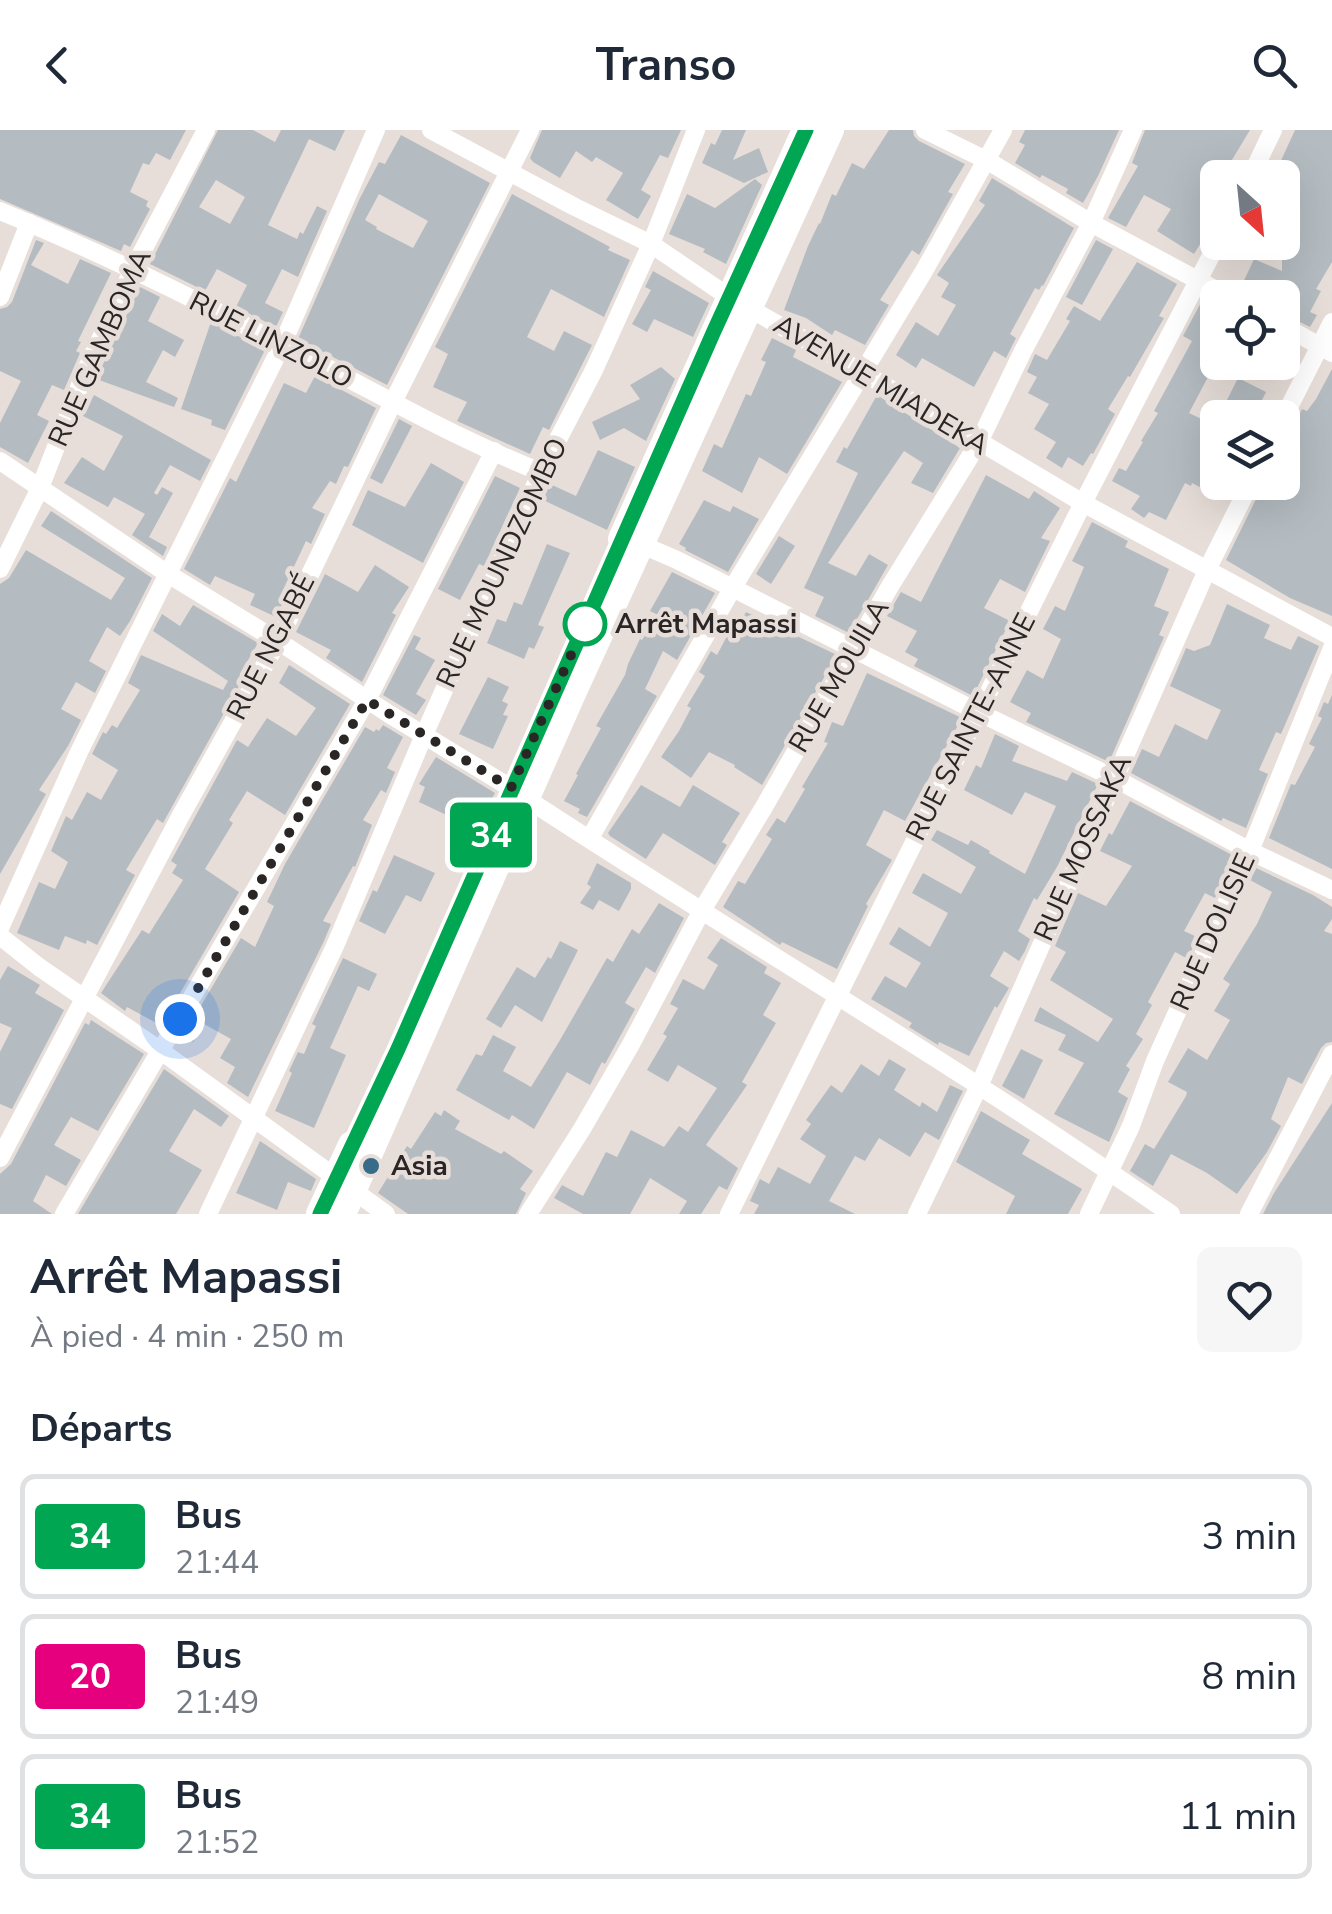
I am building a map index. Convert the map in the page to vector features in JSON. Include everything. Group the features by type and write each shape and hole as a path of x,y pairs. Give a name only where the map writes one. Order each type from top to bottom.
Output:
{"main road":[{"path":"519,794 640,544 806,130"},
{"path":"320,1214 343,1194 398,1049 469,908 739,302 830,130"}],"street":[{"name":"RUE GAMBOMA","path":"0,569 40,488 85,372 132,271 206,130"},
{"path":"0,928 79,752 282,344 376,130"},
{"name":"AVENUE MIADEKA","path":"431,130 651,244 739,302 1083,503 1332,637"},
{"name":"RUE NGABÉ","path":"0,1158 180,816 278,641 530,130"},
{"name":"RUE MOUNDZOMBO","path":"208,1214 335,946 541,472 594,370 651,244 696,130"},
{"path":"926,130 1198,280"},
{"path":"590,838 732,589 1004,130"},
{"name":"RUE MOUILA","path":"528,1214 630,1046 700,912 889,588 979,442 1133,130"},
{"path":"1259,160 1273,130"},
{"name":"RUE LINZOLO","path":"0,211 132,271 541,472"},
{"path":"0,297 29,223"},
{"name":"RUE SAINTE-ANNE","path":"729,1214 1083,503 1209,260"},
{"path":"1295,400 1326,350 1332,322"},
{"path":"1300,336 1326,350"},
{"path":"64,1214 367,700 494,451"},
{"path":"0,461 168,574 590,838 1172,1214"},
{"name":"RUE MOSSAKA","path":"918,1214 1242,500"},
{"path":"640,544 1332,890"},
{"name":"RUE DOLISIE","path":"1089,1214 1250,851 1332,648"},
{"path":"0,936 254,1119 343,1194 386,1214"},
{"path":"1249,1214 1332,1054"}],"building":[{"path":"0,130 186,130 170,160 156,153 149,165 143,163 130,192 148,201 146,206 150,209 130,247 124,244 121,251 0,199"},
{"path":"218,130 253,130 275,142 281,130 345,130 335,151 309,139 268,225 297,239 317,206 327,211 298,277 282,269 265,303 283,312 276,327 236,307 247,285 217,269 205,291 150,264","holes":["216,180 245,197 230,224 199,207"]},
{"path":"542,130 681,130 668,158 660,155 641,190 651,196 638,219 606,200 623,173 596,157 592,162 576,151 560,178 533,162 530,158"},
{"path":"722,130 746,130 733,160 759,148 768,172 744,183 702,163"},
{"path":"889,130 913,130 919,141 965,164 919,255 912,250 880,300 889,305 865,345 835,330 832,335 806,318 784,310 832,194 836,196 852,163 864,169"},
{"path":"1025,130 1119,130 1083,203 1066,193 1068,189 1015,163 1025,145 1019,142"},
{"path":"1145,130 1250,130 1232,160 1200,160 1200,244 1194,254 1157,231 1171,209 1144,195 1126,227 1108,218 1138,166 1132,163"},
{"path":"1295,130 1332,130 1332,262 1316,289 1321,291 1310,312 1317,315 1310,327 1300,322 1300,280 1244,280 1254,260 1282,271 1282,260 1300,260 1300,160 1281,160"},
{"path":"401,135 490,183 387,385 298,339 360,198 379,162 385,164","holes":["379,194 428,221 413,248 365,220"]},
{"path":"992,178 1074,228 1043,286 1035,288 1010,334 1016,338 1006,358 994,351 974,387 922,358 916,368 896,355 916,322 938,336 956,305 941,297 949,283 937,275 985,205 979,201"},
{"path":"755,179 762,185 726,264 703,252 705,249 669,234 687,194 715,208"},
{"path":"512,194 630,260 604,317 551,289 527,337 554,351 564,331 592,345 549,430 543,427 530,454 457,421 467,402 433,387 448,354 435,347"},
{"path":"36,240 44,243 31,265 68,284 80,259 111,273 78,341 81,342 76,351 80,353 64,390 52,385 37,415 49,421 28,463 0,447 0,423 21,381 0,371 0,309 12,302"},
{"path":"1096,240 1113,249 1082,305 1066,297"},
{"path":"1137,262 1177,284 1159,316 1164,318 1108,409 1115,414 1093,454 1083,466 1068,457 1062,468 1046,458 1056,442 1034,429 1049,404 1028,393 1037,377 1027,372 1035,354 1047,360 1070,321 1066,319 1074,306 1100,321"},
{"path":"653,271 709,303 693,337 654,319 647,332 632,324 651,290 645,287"},
{"path":"140,287 160,297 148,321 184,340 175,357 163,350 146,382 178,398 174,407 96,379"},
{"path":"1200,304 1200,380 1206,380 1189,413 1200,418 1200,487 1185,483 1166,520 1149,512 1144,518 1131,509 1140,496 1112,481 1119,468 1126,471 1158,413 1154,411 1192,341 1183,336"},
{"path":"211,322 265,350 225,430 211,425 212,420 181,409"},
{"path":"772,338 796,350 793,357 842,382 787,474 759,457 742,493 702,471 714,444 722,448 746,394 751,396"},
{"path":"661,367 675,379 646,441 624,428 600,440 592,422 640,399 630,385"},
{"path":"1332,369 1332,616 1290,598 1226,560 1256,500 1300,500 1300,413 1302,409 1307,411"},
{"path":"315,376 376,408 348,467 344,466 336,484 330,481 312,508 325,514 311,544 306,541 282,592 287,594 276,617 250,605 255,594 215,576 210,585 184,569 230,478 236,482 284,383 306,393"},
{"path":"1237,380 1266,392 1262,400 1227,400"},
{"path":"94,395 211,460 200,481 170,465 154,493 157,495 162,487 173,493 149,537 167,547 163,556 132,535 145,514 114,497 108,507 64,483 82,457 104,471 123,436 83,416"},
{"path":"877,395 960,448 933,493 911,483 923,463 904,451 828,563 856,576 869,554 888,565 849,633 815,616 824,597 804,588 858,473 836,462"},
{"path":"399,419 412,426 382,484 370,478"},
{"path":"598,450 635,467 607,530 543,500 550,484 576,496"},
{"path":"431,463 464,482 423,563 352,525 368,490 405,507"},
{"path":"986,475 1029,499 1034,491 1060,508 1041,538 1050,541 1025,592 1000,579 984,608 1010,621 973,696 914,666 918,659 905,652 917,631 887,616 901,592 921,602"},
{"path":"495,476 520,488 484,566 479,564 460,600 438,589"},
{"path":"704,500 730,512 733,506 759,519 728,572 679,544"},
{"path":"51,511 152,578 120,636 107,627 89,661 106,671 95,693 76,682 61,709 81,720 39,790 46,794 0,874 0,584 9,578 26,550 111,600 125,578 41,526"},
{"path":"1092,522 1128,541 1125,547 1169,569 1154,606 1169,612 1159,635 1164,637 1109,762 1026,722 1031,713 1010,702 1027,670 1043,679 1061,639 1043,629 1055,606 1065,611 1084,567 1072,561"},
{"path":"779,536 795,546 771,584 756,574"},
{"path":"547,544 570,553 538,625 544,627 534,649 529,647 524,659 487,643 497,619 506,622 514,602 522,605"},
{"path":"375,565 409,587 392,613 396,615 362,682 326,658 331,650 296,632 325,574 358,592"},
{"path":"672,572 715,593 677,660 663,651 645,689 657,696 587,817 564,801 601,728 596,726 640,639 658,615 650,611"},
{"path":"1227,604 1270,625 1264,638 1291,650 1298,636 1319,646 1281,734 1276,732 1259,770 1268,774 1246,828 1223,818 1221,821 1131,773 1142,749 1159,757 1175,724 1207,740 1221,710 1170,686 1186,648 1194,651 1210,645"},
{"path":"193,605 258,643 240,674 244,677 163,823 157,819 126,870 135,875 97,945 65,936 59,950 17,933 39,882 55,889 68,862 51,851 66,816 72,820 87,792 101,800 118,770 92,754 103,732 106,734 112,725 117,728 140,690 128,683 141,655 223,690 228,681 153,631 162,614 180,626"},
{"path":"746,612 837,655 762,785 709,752 691,778 661,757 691,708 687,706 705,676 699,672 711,651 717,655"},
{"path":"414,635 421,638 415,649 435,660 416,694 426,700 416,715 383,695"},
{"path":"289,665 350,704 285,815 247,791 229,820 233,823 205,869 239,892 162,1024 127,1007 125,1011 101,993 142,930 149,934 183,880 172,873 177,865 171,861 237,740 248,747 267,718 296,736 316,708 279,683"},
{"path":"867,673 962,718 905,821 884,810 866,845 892,860 866,904 837,969 782,942 780,945 723,907 738,881 745,884 772,839 766,835 777,818 785,823 828,743 824,742 832,722 843,726"},
{"path":"488,677 509,687 502,701 508,704 503,715 508,716 493,749 459,734"},
{"path":"1332,695 1332,869 1269,838 1291,784 1295,785 1315,747 1309,744 1322,718 1318,716"},
{"path":"383,725 403,737 387,768 395,772 386,793 381,790 363,820 372,825 355,867 323,921 331,924 324,941 248,1097 227,1083 235,1067 220,1058 231,1039 204,1024 193,1042 183,1036 241,938 255,947 274,906 267,902 285,864 365,727 374,732"},
{"path":"995,734 1019,746 1012,761 1067,781 1072,772 1098,784 1057,867 1037,900 1034,898 1018,931 1030,939 1025,951 1019,961 1004,951 990,976 1009,988 969,1056 939,1042 938,1045 909,1027 912,1023 871,999 885,976 906,988 921,963 889,944 899,927 930,947 948,913 912,893 923,873 961,894 976,867 931,840 937,830 968,845 971,840 1025,874 1056,806 1025,792 1012,815 964,790 976,765 981,768"},
{"path":"436,757 495,793 467,845 449,837 457,820 419,802 425,787 419,784"},
{"path":"641,785 680,807 693,785 740,813 722,842 727,845 715,865 663,833 646,859 610,836 608,833"},
{"path":"1130,801 1234,856 1215,898 1205,893 1184,931 1197,937 1188,959 1175,952 1148,1002 1152,1005 1136,1034 1143,1039 1126,1066 1130,1069 1118,1092 1128,1098 1109,1142 1054,1114 1084,1063 1058,1050 1066,1035 1034,1021 1040,1007 1098,1042 1113,1019 1050,980 1066,952 1055,946 1078,893 1106,906 1132,866 1100,851"},
{"path":"394,855 435,873 421,902 406,895 385,934 359,921"},
{"path":"597,863 631,883 619,911 599,900 593,910 580,903 591,887 587,884"},
{"path":"1256,868 1332,907 1332,919 1324,931 1332,934 1332,1042 1321,1048 1302,1084 1288,1077 1271,1119 1281,1126 1237,1194 1171,1154 1153,1186 1130,1171 1145,1144 1154,1149 1186,1096 1187,1092 1168,1082 1188,1048 1207,1060 1230,1020 1214,1011 1230,984 1223,979 1272,892 1250,880"},
{"path":"659,903 684,918 655,973 646,967 625,1003 635,1009 590,1085 567,1072 534,1129 512,1115 509,1120 456,1090 476,1054 482,1056 493,1035 516,1047 503,1071 531,1087 607,958 613,962 632,929 639,934"},
{"path":"721,938 767,967 764,973 781,983 763,1015 776,1023 742,1082 747,1085 706,1145 738,1168 727,1190 719,1186 701,1214 679,1214 687,1201 650,1178 630,1214 583,1214 554,1198 562,1185 583,1196 606,1152 617,1157 631,1130 664,1147 679,1126 688,1132 717,1088 678,1065 668,1082 647,1070 667,1036 663,1034 678,1008 670,1004 683,979 704,990 718,965 707,958"},
{"path":"560,941 578,950 542,1022 515,1005 501,1028 486,1019 517,967 535,978"},
{"path":"343,958 377,974 369,991 358,986 330,1048 346,1055 314,1128 275,1111 292,1073 289,1071 298,1052 304,1054 316,1026 312,1024"},
{"path":"8,966 40,985 35,993 64,1010 12,1109 0,1104 0,1052 12,1028 0,1023 0,980"},
{"path":"91,1020 144,1054 98,1131 71,1117 54,1145 81,1160 66,1186 46,1175 33,1201 52,1214 0,1214 0,1174 11,1164 85,1023 89,1025"},
{"path":"1021,1049 1043,1060 1024,1099 1002,1086"},
{"path":"889,1059 906,1069 894,1090 920,1107 922,1102 937,1112 950,1085 963,1091 939,1140 925,1132 910,1157 879,1138 865,1161 855,1156 829,1201 855,1214 754,1214 759,1205 750,1201 760,1179 769,1184 778,1167 810,1184 826,1156 800,1139 811,1124 806,1120 831,1085 842,1093 861,1064 879,1076"},
{"path":"164,1069 229,1116 221,1127 194,1109 169,1151 202,1170 176,1214 78,1214"},
{"path":"1332,1103 1332,1214 1263,1214 1274,1193"},
{"path":"444,1110 460,1121 455,1129 501,1154 504,1151 533,1171 520,1189 526,1193 516,1214 408,1214 378,1193 407,1146 411,1149 435,1112 441,1116"},
{"path":"981,1111 1030,1140 1022,1154 1082,1189 1068,1214 1006,1214 1015,1196 956,1162"},
{"path":"260,1141 316,1179 311,1191 288,1182 277,1210 236,1193"}],"bus line":[{"name":"34","path":"320,1214 398,1049 806,130"}],"place":[{"name":"Arrêt Mapassi","path":"585,624"},
{"name":"Asia","path":"371,1166"}],"route":[{"path":"180,1019 367,700 511,788 585,624"}]}
